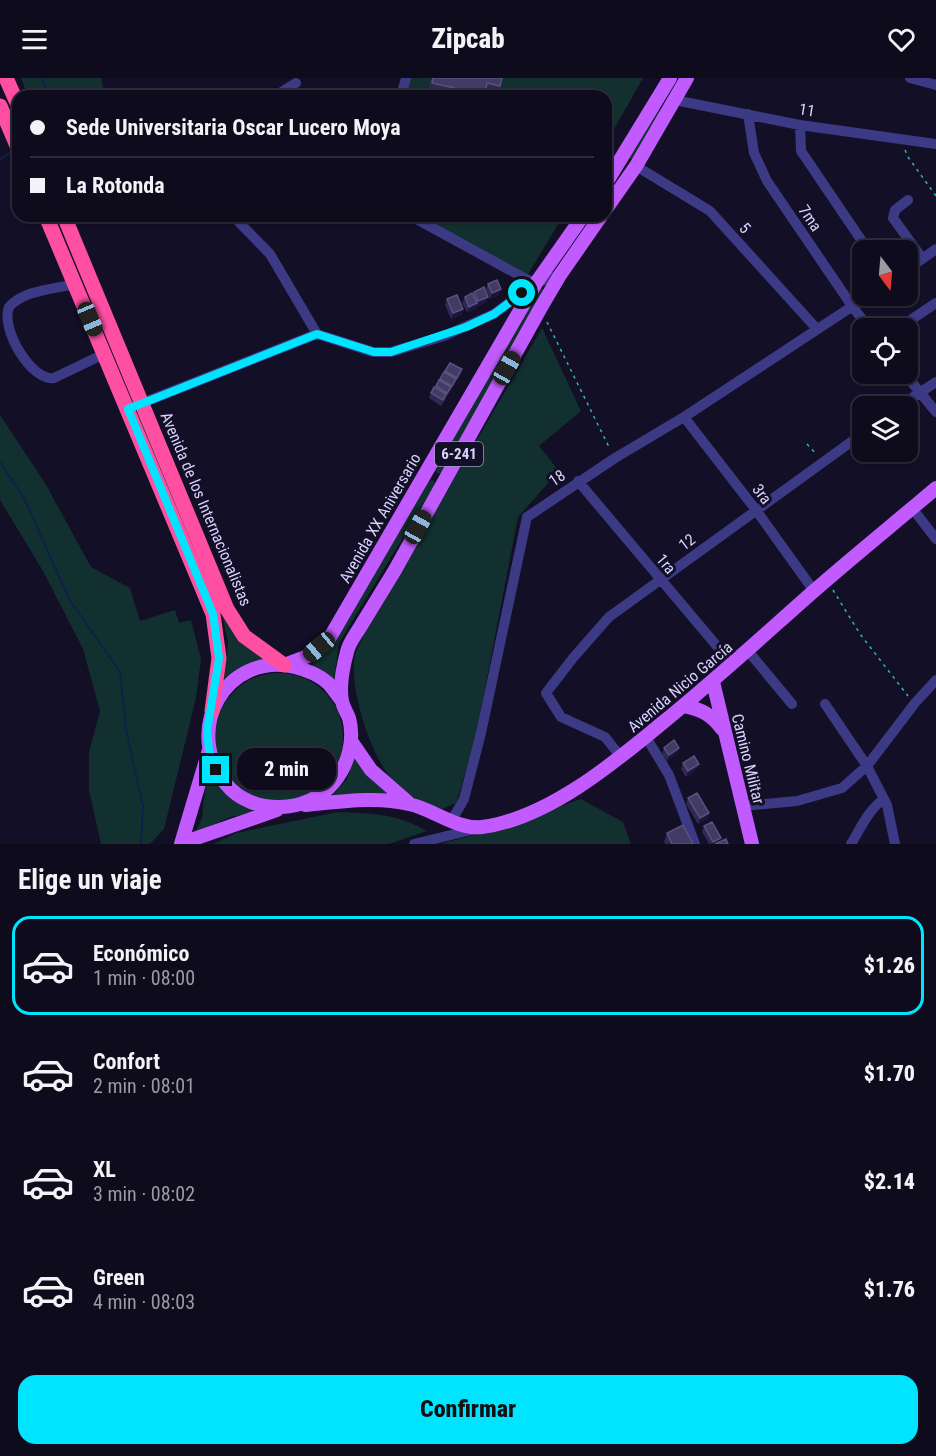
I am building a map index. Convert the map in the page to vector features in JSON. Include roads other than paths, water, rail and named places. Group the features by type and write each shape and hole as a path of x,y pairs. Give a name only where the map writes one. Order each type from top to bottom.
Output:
{"highway":[{"path":"0,106 12,133"},
{"name":"Avenida de los Internacionalistas","path":"49,222 104,354 135,406 227,609 244,636 284,665"},
{"name":"Avenida de los Internacionalistas","path":"66,222 213,614 219,658 212,711"}],"main road":[{"path":"612,173 670,78"},
{"path":"612,200 636,166 687,78"},
{"name":"Avenida XX Aniversario","path":"284,665 308,656 329,639 536,283 579,222"},
{"name":"6-241","path":"342,701 342,678 347,649 385,587 540,309 560,275 597,222"},
{"name":"Avenida Nicio García","path":"410,804 468,826 481,827 533,812 573,790 621,757 713,682 814,591 936,488"},
{"name":"6-241","path":"182,843 316,798 333,783 346,763 351,741 349,720 342,701 327,682 307,670 284,665 261,667 240,676 223,692 212,711 207,731 209,750 216,770 228,786 244,799 263,806 289,807"},
{"name":"Camino Militar","path":"713,682 752,844"},
{"path":"684,706 702,710 714,719 723,731"},
{"path":"351,741 371,770 410,804"},
{"name":"6-241","path":"182,843 209,750"},
{"path":"289,807 364,800 410,804"}],"street":[{"path":"910,78 936,85"},
{"path":"285,90 296,83"},
{"name":"11","path":"675,100 800,125 936,144"},
{"name":"7ma","path":"748,114 754,153 767,182 861,318"},
{"path":"800,125 801,151 861,240"},
{"name":"5","path":"636,166 710,211 817,329"},
{"path":"908,200 895,210 893,218 922,258"},
{"path":"239,222 270,254 317,334"},
{"path":"422,222 536,283"},
{"path":"918,261 936,249"},
{"path":"135,406 317,334 374,352 391,352 444,336 494,314 536,283 560,275"},
{"path":"75,284 22,296 7,308 4,324 7,340 42,377 48,379 104,354"},
{"path":"914,318 936,303"},
{"name":"18","path":"452,820 464,799 481,733 527,516 615,458 684,417 852,306"},
{"path":"914,396 936,382"},
{"path":"913,384 936,412"},
{"name":"3ra","path":"684,417 756,510 814,591"},
{"name":"12","path":"621,757 604,737 561,717 546,693 609,617 852,442"},
{"name":"1ra","path":"579,481 732,664"},
{"path":"912,508 936,539"},
{"path":"748,651 792,704"},
{"path":"743,806 797,801 842,788 867,766 915,703 936,680"},
{"path":"825,704 867,766 884,799 895,844"},
{"path":"646,737 669,775 695,844"},
{"path":"851,844 868,814 884,799"},
{"path":"414,844 481,827"}],"waterway":[{"path":"42,78 47,90"},
{"path":"0,159 12,152"},
{"path":"0,462 25,500 69,599 120,672 126,730 143,807 141,844"}]}
